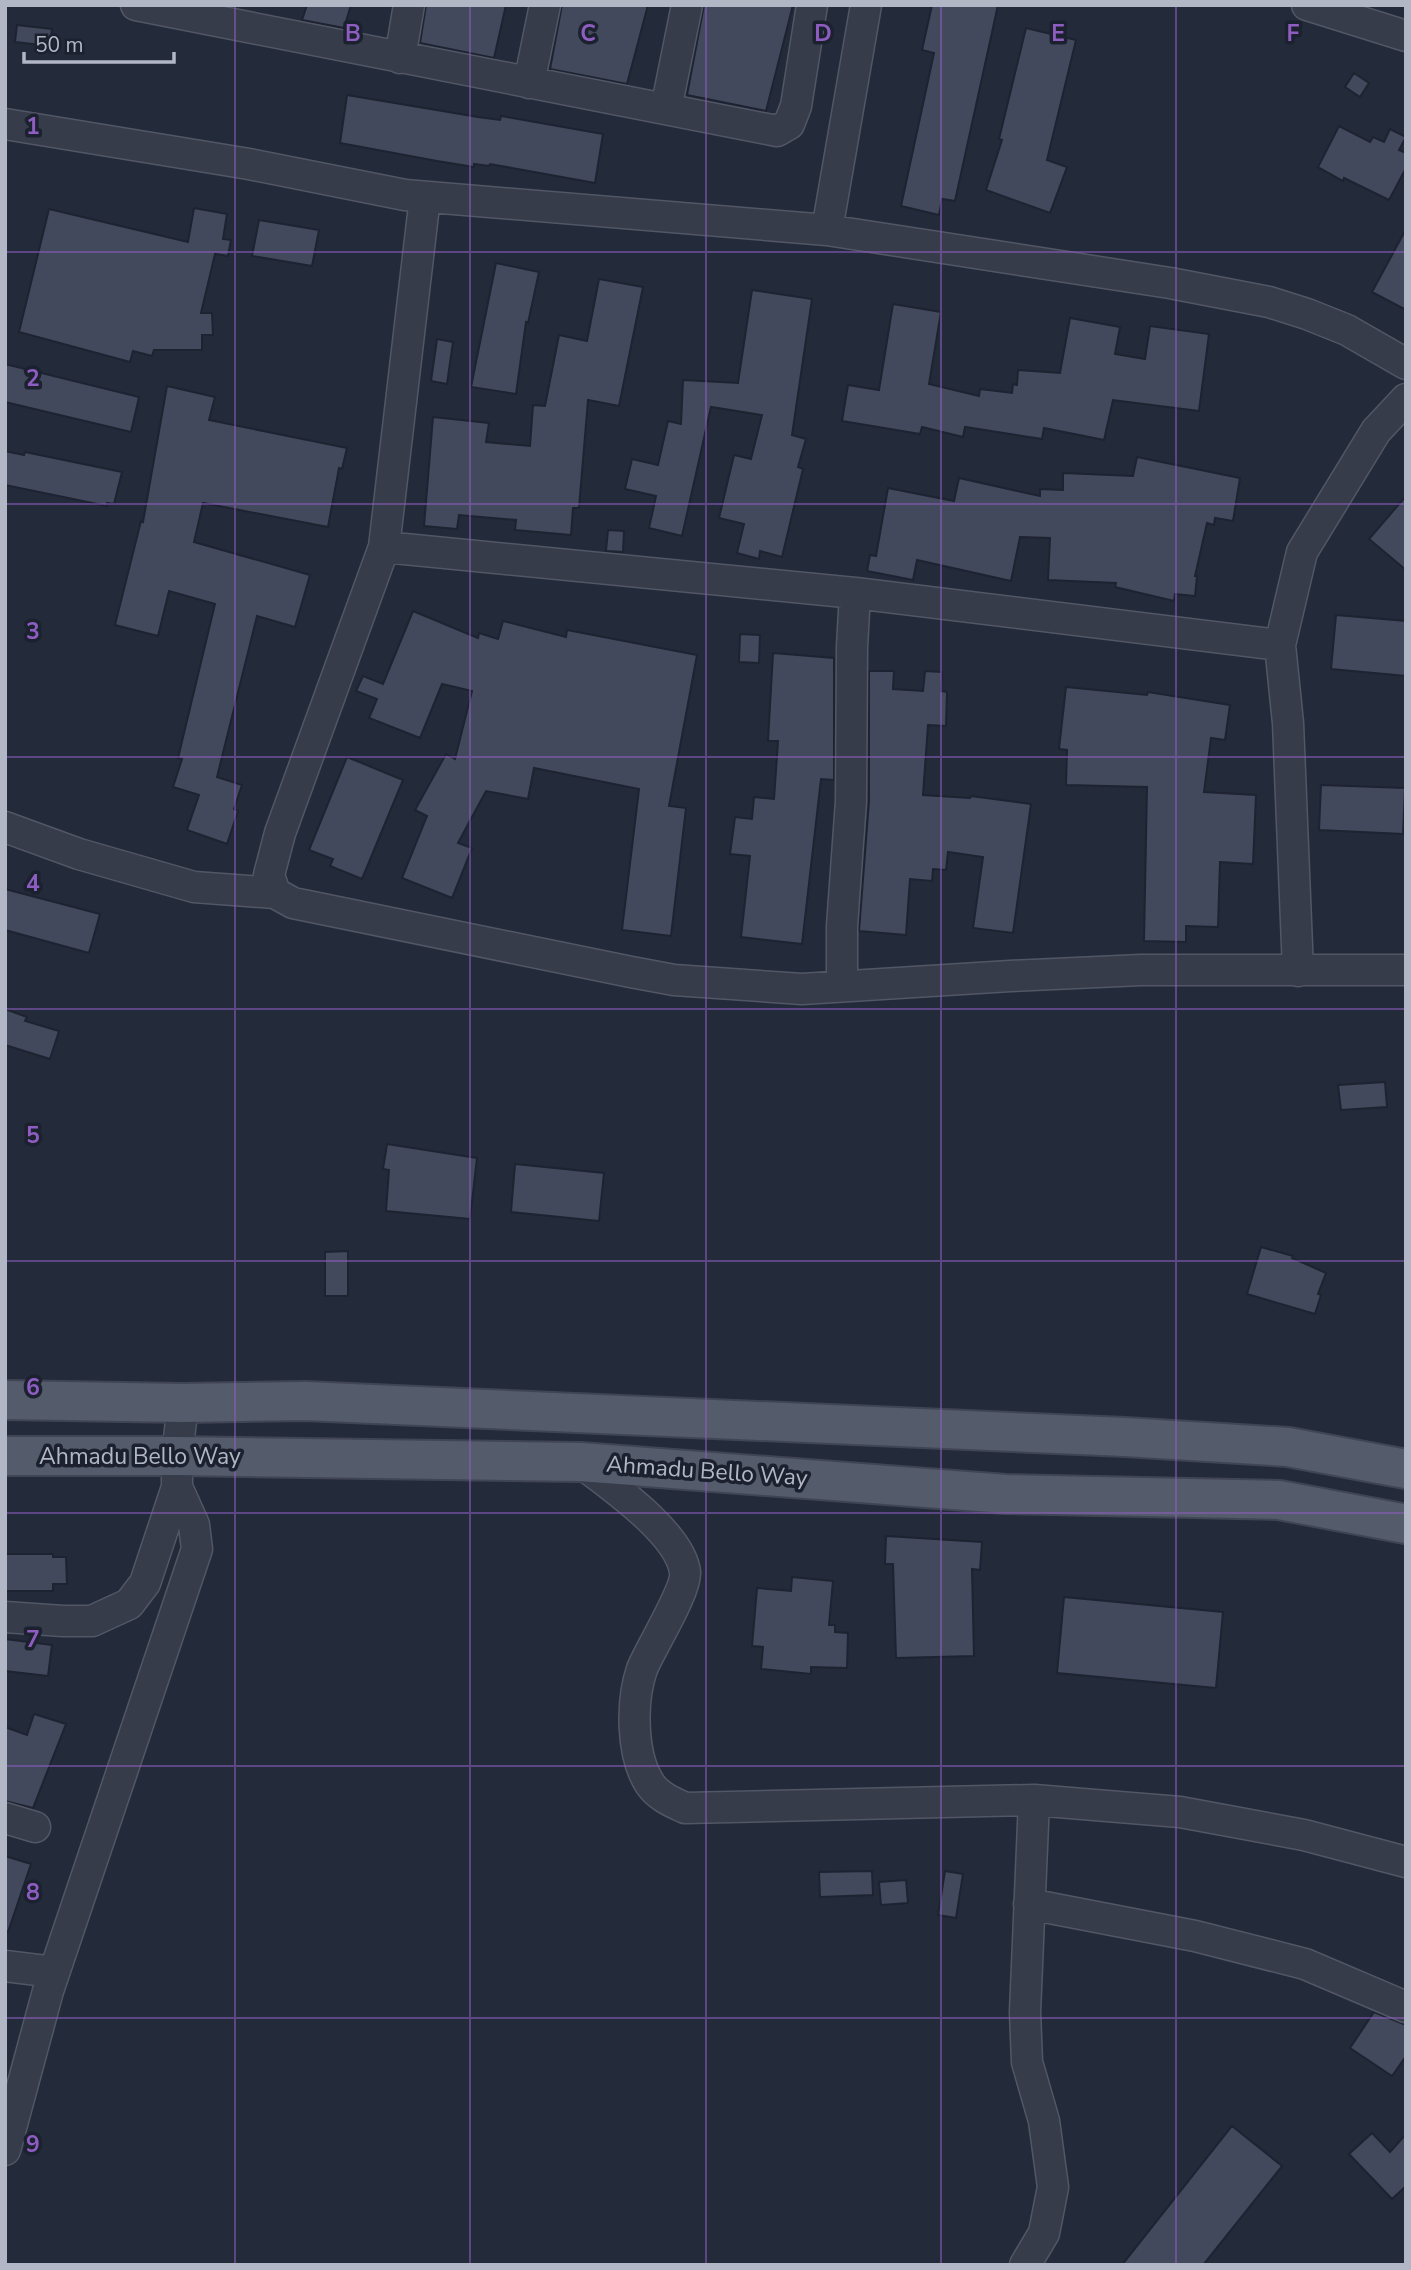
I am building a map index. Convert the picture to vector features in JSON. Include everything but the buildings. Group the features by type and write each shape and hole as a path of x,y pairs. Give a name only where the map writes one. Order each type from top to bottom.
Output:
{"main road":[{"path":"5,1400 183,1403 305,1401 1139,1437 1288,1447 1406,1469"},
{"name":"Ahmadu Bello Way","path":"5,1456 177,1471 580,1462 1006,1494 1279,1500 1406,1524"}],"street":[{"path":"136,5 211,12 400,58 777,131 789,124 796,106 812,5"},
{"path":"400,58 409,5"},
{"path":"529,83 545,5"},
{"path":"666,109 687,5"},
{"path":"827,230 866,5"},
{"path":"1307,5 1406,36"},
{"path":"5,124 249,163 425,197 827,230 1170,283 1269,302 1348,330 1406,364"},
{"path":"275,893 269,875 280,833 384,547 425,197"},
{"path":"1298,971 1288,723 1280,645 1302,552 1376,431 1406,399"},
{"path":"384,547 855,593 1280,645"},
{"path":"842,986 855,593"},
{"path":"5,827 79,854 194,887 275,893 293,903 652,976 759,988 802,989 1141,970 1406,970"},
{"path":"5,1616 92,1621 130,1604 145,1583 177,1471 183,1403"},
{"path":"580,1462 641,1509 678,1550 686,1574 642,1670 634,1716 637,1751 650,1784 664,1797 685,1808 1034,1800 1180,1812 1304,1835 1406,1862"},
{"path":"5,2150 54,1972 197,1549 194,1525 177,1471"},
{"path":"1025,2265 1044,2233 1053,2187 1044,2121 1027,2062 1025,2012 1034,1800"},
{"path":"5,1818 35,1827"},
{"path":"1029,1903 1195,1936 1305,1964 1406,2007"},
{"path":"5,1966 54,1972"}]}
